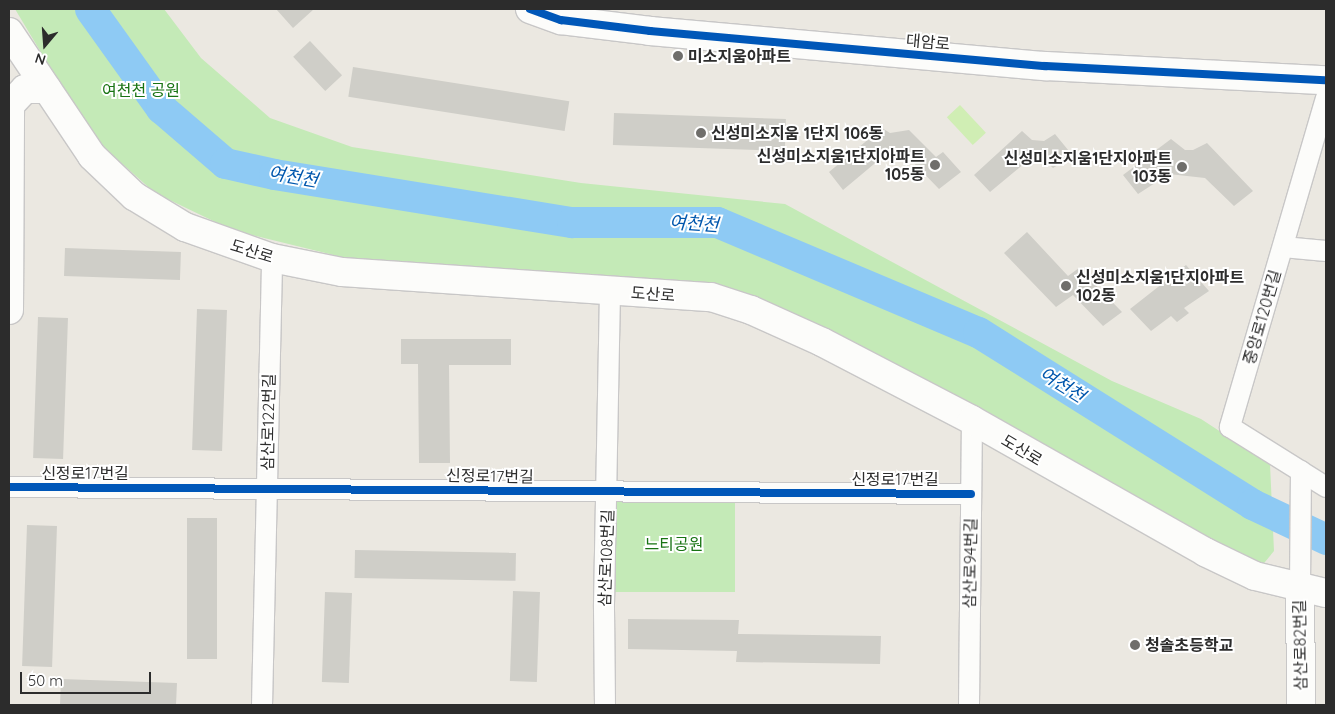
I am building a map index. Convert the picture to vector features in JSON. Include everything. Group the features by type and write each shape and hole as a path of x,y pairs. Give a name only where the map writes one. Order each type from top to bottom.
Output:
{"main road":[{"name":"대암로","path":"530,9 561,20 659,32 1045,66 1326,80"},
{"name":"도산로","path":"13,38 92,156 134,196 185,227 272,258 342,272 711,297 751,310 822,342 972,420 1196,548 1256,576 1300,585 1326,593"},
{"path":"9,310 9,95 13,38"},
{"path":"9,95 25,89 47,88"},
{"name":"삼산로82번길","path":"1300,585 1301,705"}],"street":[{"name":"중앙로120번길","path":"1326,98 1230,426 1326,487"},
{"path":"1283,247 1326,251"},
{"name":"삼산로122번길","path":"262,705 272,258"},
{"name":"삼산로108번길","path":"605,705 604,604 608,491 610,291"},
{"name":"삼산로94번길","path":"969,705 972,420"},
{"path":"1300,585 1301,471"},
{"name":"신정로17번길","path":"9,487 266,487 971,494"}],"green space":[{"name":"여천천 공원","path":"15,9 164,9 201,58 270,118 352,147 581,183 785,204 1112,381 1201,419 1270,464 1274,551 1260,568 791,319 358,261 232,230 155,193 91,136"},
{"path":"960,105 986,133 973,145 947,117"},
{"name":"느티공원","path":"614,496 735,496 735,592 614,592"}],"building":[{"path":"276,9 314,9 293,28"},
{"path":"310,41 342,75 325,91 293,57"},
{"path":"353,67 569,101 565,131 348,97"},
{"name":"신성미소지움 1단지 106동","path":"614,113 786,119 785,151 613,145"},
{"name":"신성미소지움1단지아파트 105동","path":"882,128 890,133 909,130 936,157 943,152 961,172 939,189 906,155 886,154 843,190 829,172"},
{"path":"1022,131 1032,140 1044,141 1055,134 1073,156 1053,168 1044,159 1031,158 990,192 974,175"},
{"name":"신성미소지움1단지아파트 103동","path":"1171,139 1185,150 1193,150 1207,143 1253,191 1234,206 1205,178 1169,174 1138,194 1123,175"},
{"name":"신성미소지움1단지아파트 102동","path":"1027,232 1068,276 1079,268 1122,312 1103,326 1073,295 1056,307 1004,253"},
{"path":"65,248 181,252 180,280 64,276"},
{"path":"1186,265 1209,291 1184,308 1189,313 1177,322 1171,316 1151,331 1130,309"},
{"path":"197,309 227,310 222,451 192,450"},
{"path":"38,317 68,318 63,459 33,458"},
{"path":"401,339 511,339 511,365 449,365 450,463 419,463 418,364 401,364"},
{"path":"187,518 217,518 217,659 187,659"},
{"path":"27,525 57,526 52,667 22,666"},
{"path":"355,550 516,553 515,581 355,578"},
{"path":"513,591 540,592 537,682 510,681"},
{"path":"325,592 352,593 349,683 322,682"},
{"path":"628,619 739,620 738,634 881,636 880,664 736,662 737,651 628,649"},
{"path":"61,679 177,683 176,705 60,705"}],"waterway":[{"name":"여천천","path":"90,9 161,108 225,163 274,174 572,222 717,222 978,332 1252,504 1326,539"}],"cycle path":[{"path":"530,9 561,20 650,31 1045,66 1326,80"},
{"path":"9,487 971,494"}],"place":[{"name":"미소지움아파트","path":"678,56"},
{"name":"신성미소지움 1단지 106동","path":"701,133"},
{"name":"신성미소지움1단지아파트 105동","path":"935,165"},
{"name":"신성미소지움1단지아파트 103동","path":"1182,167"},
{"name":"신성미소지움1단지아파트 102동","path":"1066,286"},
{"name":"청솔초등학교","path":"1135,645"}]}
